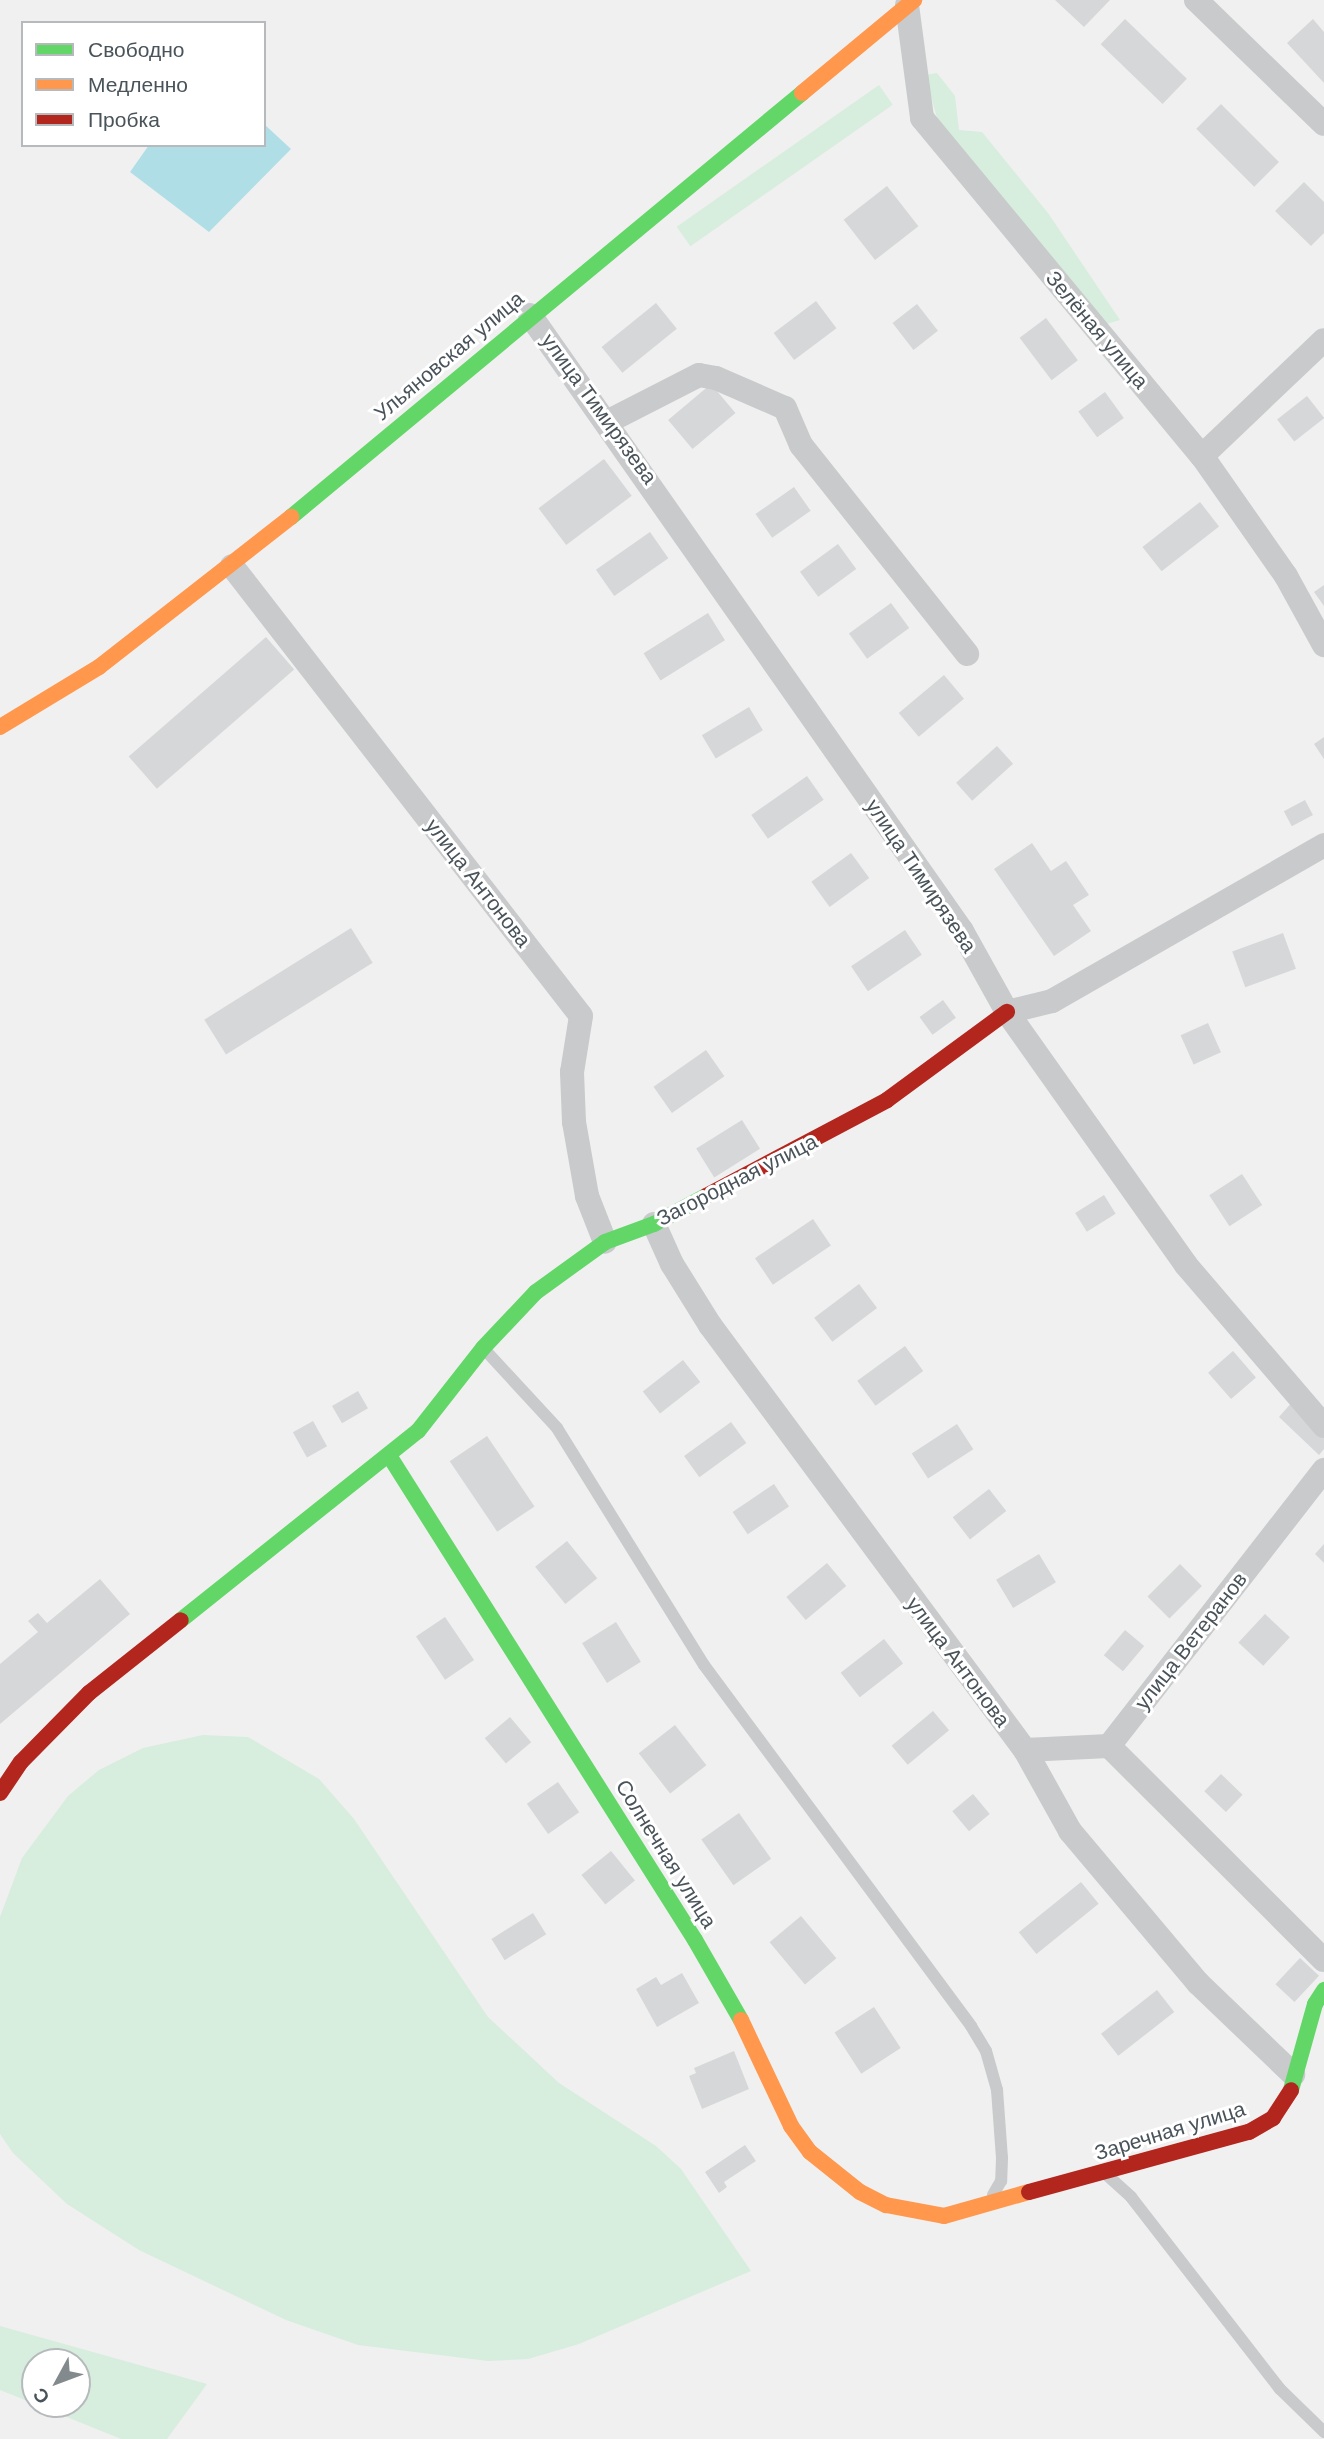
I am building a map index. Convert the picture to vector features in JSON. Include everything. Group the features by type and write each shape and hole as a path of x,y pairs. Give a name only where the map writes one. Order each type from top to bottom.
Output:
{"street":[{"path":"1196,0 1324,124"},
{"name":"Ульяновская улица","path":"0,727 99,667 232,566 530,315 911,3"},
{"name":"Зелёная улица","path":"911,3 922,118 1202,456 1286,576 1324,645"},
{"name":"улица Тимирязева","path":"530,315 609,422 962,931 1007,1012 1186,1265 1324,1426"},
{"path":"1202,456 1324,340"},
{"path":"609,422 699,375 716,378 785,408 801,445 967,654"},
{"name":"улица Антонова","path":"232,566 581,1016 572,1072 574,1122 587,1196 605,1242"},
{"name":"Загородная улица","path":"0,1793 52,1727 210,1594 390,1457 450,1394 483,1348 536,1292 605,1242 654,1224 887,1100 1007,1012 1052,1001 1324,845"},
{"name":"улица Антонова","path":"654,1224 672,1264 710,1325 1026,1751 1070,1830 1109,1882 1198,1983 1293,2074"},
{"name":"Солнечная улица","path":"390,1457 695,1940 744,2026 791,2126 810,2152 860,2192 886,2205 944,2216"},
{"name":"улица Ветеранов","path":"1109,1746 1324,1470"},
{"path":"1026,1751 1109,1746 1324,1959"},
{"name":"Заречная улица","path":"944,2216 989,2201 1105,2174 1249,2132 1273,2118 1288,2099 1293,2074 1324,1990"}],"lane":[{"path":"483,1348 557,1428 704,1665 971,2026 986,2051 997,2090 1002,2158 1001,2181 989,2201"},
{"path":"1105,2174 1131,2197 1280,2389 1324,2432"}],"green space":[{"path":"937,73 955,96 959,130 982,132 1048,213 1120,320 1103,325 939,125 925,75"},
{"path":"879,85 893,105 690,246 677,227"},
{"path":"203,1735 248,1737 319,1779 354,1819 488,2017 559,2083 656,2146 681,2169 751,2271 579,2344 528,2359 488,2361 358,2345 286,2320 139,2250 67,2204 13,2153 0,2134 0,1917 22,1858 68,1796 99,1770 143,1748"},
{"path":"0,2326 79,2348 21,2348 21,2399 0,2390"},
{"path":"91,2351 207,2384 167,2439 121,2439 69,2418 91,2418"}],"water":[{"path":"266,126 291,149 209,232 130,172 148,147 266,147"}],"building":[{"path":"1055,0 1110,0 1084,27"},
{"path":"1125,19 1187,79 1163,104 1101,44"},
{"path":"1313,19 1324,32 1324,83 1287,43"},
{"path":"1221,104 1279,162 1254,187 1196,129"},
{"path":"1304,182 1324,202 1324,233 1311,246 1275,211"},
{"path":"887,186 918,226 875,260 844,220"},
{"path":"816,301 836,328 794,360 774,333"},
{"path":"656,303 677,329 622,373 602,347"},
{"path":"917,304 938,331 914,350 893,323"},
{"path":"1046,318 1078,360 1052,380 1020,338"},
{"path":"711,384 735,413 693,449 668,420"},
{"path":"1105,392 1124,418 1097,437 1078,411"},
{"path":"1307,396 1324,418 1294,441 1277,419"},
{"path":"604,459 632,496 566,545 539,508"},
{"path":"794,487 811,511 772,538 755,514"},
{"path":"1200,502 1219,526 1162,571 1142,547"},
{"path":"650,532 668,558 614,596 596,570"},
{"path":"838,544 856,569 818,597 800,572"},
{"path":"1324,585 1324,606 1314,592"},
{"path":"891,603 909,628 867,659 849,634"},
{"path":"708,613 725,640 661,680 644,653"},
{"path":"266,637 294,669 157,789 129,756"},
{"path":"944,675 964,699 919,737 899,713"},
{"path":"749,707 763,730 716,758 702,735"},
{"path":"1324,737 1324,759 1314,744"},
{"path":"997,746 1013,764 972,801 956,783"},
{"path":"807,776 824,800 768,839 751,815"},
{"path":"1305,800 1313,815 1292,826 1284,811"},
{"path":"1032,843 1051,871 1066,861 1089,895 1073,905 1091,931 1054,956 994,869"},
{"path":"851,853 869,878 830,907 811,882"},
{"path":"351,928 373,963 226,1054 204,1020"},
{"path":"905,930 922,955 868,991 851,966"},
{"path":"1283,933 1296,969 1245,987 1232,951"},
{"path":"943,1000 956,1018 932,1035 920,1017"},
{"path":"1208,1023 1221,1052 1194,1064 1181,1035"},
{"path":"706,1050 724,1076 672,1113 654,1087"},
{"path":"742,1120 760,1149 714,1177 696,1149"},
{"path":"1242,1174 1262,1205 1229,1226 1209,1195"},
{"path":"1104,1195 1116,1214 1087,1232 1075,1213"},
{"path":"813,1219 831,1246 773,1285 755,1258"},
{"path":"859,1284 877,1308 832,1342 814,1318"},
{"path":"905,1346 923,1371 875,1406 857,1381"},
{"path":"1233,1351 1256,1377 1231,1399 1208,1373"},
{"path":"683,1360 700,1382 660,1413 643,1391"},
{"path":"358,1391 368,1408 342,1423 332,1406"},
{"path":"1293,1401 1324,1430 1324,1449 1319,1455 1279,1417"},
{"path":"313,1421 327,1446 307,1458 293,1432"},
{"path":"731,1422 746,1443 699,1477 684,1456"},
{"path":"957,1424 973,1449 928,1479 912,1453"},
{"path":"487,1436 535,1506 497,1532 450,1461"},
{"path":"774,1484 789,1506 748,1534 733,1512"},
{"path":"989,1489 1006,1511 970,1539 953,1517"},
{"path":"567,1541 597,1578 565,1604 535,1567"},
{"path":"1324,1544 1324,1563 1315,1554"},
{"path":"1039,1554 1056,1582 1013,1608 996,1580"},
{"path":"827,1563 846,1586 806,1620 786,1597"},
{"path":"1180,1564 1202,1586 1169,1618 1147,1597"},
{"path":"100,1579 130,1614 0,1724 0,1664 38,1632 28,1621 38,1613 47,1623"},
{"path":"1265,1614 1290,1637 1263,1666 1238,1643"},
{"path":"445,1617 474,1660 445,1680 416,1637"},
{"path":"616,1622 641,1662 607,1683 582,1643"},
{"path":"1125,1630 1144,1646 1123,1671 1104,1655"},
{"path":"884,1639 903,1663 860,1697 841,1673"},
{"path":"933,1711 949,1730 908,1765 892,1746"},
{"path":"510,1717 531,1742 506,1763 485,1738"},
{"path":"675,1725 706,1765 670,1794 639,1753"},
{"path":"1221,1774 1243,1795 1226,1812 1204,1791"},
{"path":"558,1782 579,1812 548,1834 527,1804"},
{"path":"973,1794 990,1814 969,1831 952,1811"},
{"path":"739,1813 771,1859 733,1885 701,1839"},
{"path":"611,1851 635,1881 605,1904 581,1875"},
{"path":"1081,1882 1099,1904 1036,1954 1019,1932"},
{"path":"533,1913 546,1934 505,1960 491,1939"},
{"path":"801,1916 836,1958 805,1984 770,1942"},
{"path":"1300,1958 1319,1976 1294,2002 1275,1984"},
{"path":"682,1973 699,2003 657,2027 636,1989 656,1977 661,1985"},
{"path":"1157,1990 1174,2012 1118,2056 1101,2034"},
{"path":"874,2007 901,2048 861,2074 835,2033"},
{"path":"734,2051 749,2089 702,2109 689,2076 696,2073 694,2068"},
{"path":"745,2145 756,2161 724,2182 727,2187 719,2193 705,2172"}],"traffic: fast":[{"path":"291,517 802,93"},
{"path":"181,1620 418,1431 483,1348 536,1292 605,1242 654,1224 706,1196"},
{"path":"390,1457 695,1940 741,2020"},
{"path":"1291,2090 1315,2004 1324,1990"}],"traffic: slow":[{"path":"802,93 914,0"},
{"path":"0,727 99,667 291,517"},
{"path":"741,2020 791,2126 810,2152 860,2192 886,2205 944,2216 1029,2192"}],"traffic: jam":[{"path":"706,1196 887,1100 1007,1012"},
{"path":"0,1793 21,1762 89,1693 181,1620"},
{"path":"1029,2192 1249,2132 1273,2118 1291,2090"}]}
